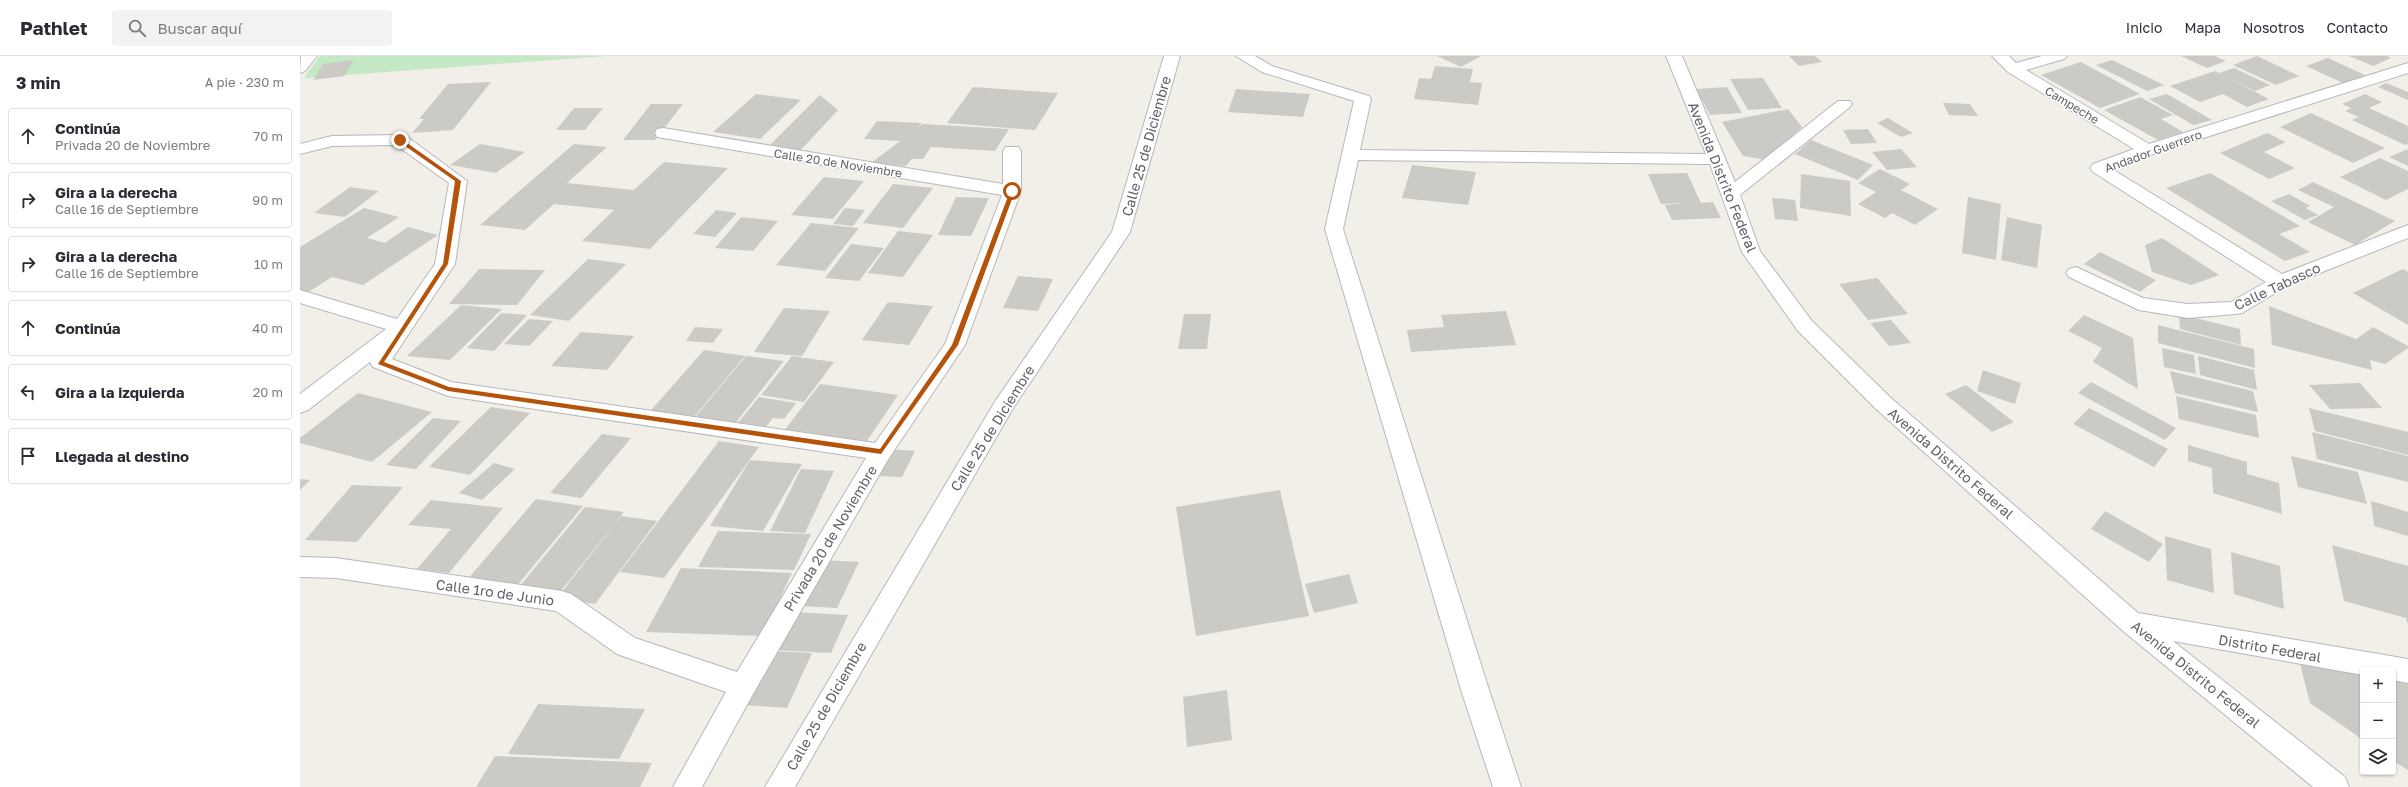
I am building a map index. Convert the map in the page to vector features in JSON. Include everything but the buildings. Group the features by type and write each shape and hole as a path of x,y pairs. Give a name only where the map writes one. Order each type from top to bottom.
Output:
{"street":[{"path":"300,68 310,56"},
{"name":"Calle 25 de Diciembre","path":"779,787 1004,405 1121,232 1172,56"},
{"path":"1244,56 1267,69 1363,99 1334,229 1476,694 1507,787"},
{"name":"Avenida Distrito Federal","path":"1674,56 1731,194 1751,252 1805,326 1883,403 2132,623 2335,787"},
{"name":"Campeche","path":"2000,56 2013,69 2148,150"},
{"path":"2013,69 2059,56"},
{"name":"Andador Guerrero","path":"2280,282 2099,168 2148,150 2408,68"},
{"path":"1731,194 1844,104"},
{"name":"Calle 20 de Noviembre","path":"663,133 1012,191"},
{"path":"300,149 332,141 400,140 458,181 446,264 402,326 380,362 448,389 881,452"},
{"name":"Privada 20 de Noviembre","path":"687,787 743,686 881,452 955,345 1012,191 1012,151"},
{"path":"1351,155 1717,159"},
{"name":"Calle Tabasco","path":"2076,273 2139,304 2188,311 2235,308 2280,282 2408,231"},
{"path":"300,296 402,326"},
{"path":"300,405 402,326"},
{"name":"Calle 1ro de Junio","path":"300,567 336,568 562,601 626,646 743,686"},
{"name":"Distrito Federal","path":"2132,623 2408,671"}],"green space":[{"path":"320,56 607,56 304,78"}],"route":[{"path":"400,140 458,181 446,264 402,326 380,362 448,389 881,452 955,345 1012,191"}]}
